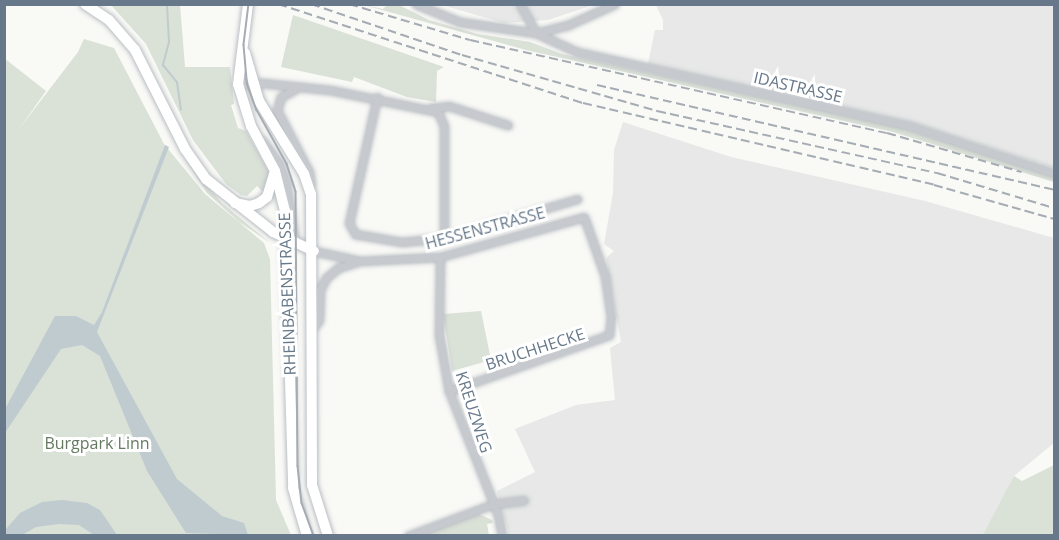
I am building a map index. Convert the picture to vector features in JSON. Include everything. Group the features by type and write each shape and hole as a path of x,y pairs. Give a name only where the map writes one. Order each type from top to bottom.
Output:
{"main road":[{"path":"85,4 109,20 135,50 185,149 206,179 231,202 295,243 314,251"},
{"path":"243,29 248,4"},
{"name":"RHEINBABENSTRASSE","path":"243,29 252,83 310,190 314,251 312,485 328,536"},
{"name":"RHEINBABENSTRASSE","path":"243,29 238,84 251,126 275,171 295,243 292,478 296,503 307,536"},
{"path":"231,202 250,206 260,203 272,188 275,171"}],"street":[{"path":"416,4 460,22 536,33 568,25 615,4"},
{"path":"520,4 536,33"},
{"name":"IDASTRASSE","path":"536,33 577,52 910,126 1054,173"},
{"path":"238,84 300,86 377,97 431,108 449,106 508,125"},
{"path":"300,86 281,97 277,110 309,172 310,190"},
{"path":"377,97 349,223 350,230 363,237 402,242 444,238 577,199"},
{"path":"431,108 442,117 444,126 444,238"},
{"path":"251,126 279,163 295,243"},
{"name":"HESSENSTRASSE","path":"314,251 360,261 440,257 580,216"},
{"name":"BRUCHHECKE","path":"449,391 609,335 612,317 605,276 590,227 580,216"},
{"name":"RHEINBABENSTRASSE","path":"295,243 308,258 307,387 312,414"},
{"name":"KREUZWEG","path":"440,257 439,335 449,391 493,504 502,536"},
{"name":"HESSENSTRASSE","path":"312,330 319,320 320,290 328,275 360,261"},
{"path":"408,536 493,504 524,500"}],"shaded area":[{"path":"442,5 593,5 548,20 504,23"},
{"path":"656,5 1054,5 1054,168 911,122 648,64 655,30 663,30 663,20"},
{"path":"623,122 731,157 925,201 1054,238 1054,443 1014,476 986,535 509,535 497,491 535,472 515,429 576,405 615,400 610,348 621,342 606,258 614,251 604,244 613,193 614,150"},
{"path":"165,145 169,147 97,332 177,479 222,516 244,523 248,535 186,533 147,471 100,356 82,345 61,349 5,433 5,409 55,316 76,316 94,325 102,312"},
{"path":"62,500 87,503 100,510 117,535 94,535 79,525 59,524 36,527 22,535 5,535 5,530 20,513 42,502"}],"green space":[{"path":"111,5 180,5 185,67 230,67 234,104 231,105 238,128 246,131 268,170 270,180 265,194 257,186 247,196 241,195 226,184 193,140 146,44"},
{"path":"364,5 383,9 387,5 399,5 429,20 478,34 530,42 562,54 895,126 1054,177 1054,182 893,132 526,50"},
{"path":"293,15 444,67 437,71 436,102 407,97 354,77 352,82 281,67"},
{"name":"Burgpark Linn","path":"84,39 114,48 164,144 205,194 264,243 270,259 276,500 291,535 5,535 4,58 46,91 19,129 78,52"},
{"path":"185,159 222,203 269,242 239,222 207,193"},
{"path":"481,311 491,360 452,371 443,314"},
{"path":"1054,465 1054,535 983,535 1014,476 1022,481"},
{"path":"477,513 492,520 493,523 487,524 489,535 420,536"}],"waterway":[{"path":"167,4 169,42 163,65 177,82 181,110"}],"tram line":[{"path":"249,4 244,45 247,83 257,110 287,164 296,192 298,466 302,503 314,536"}],"railway":[{"path":"278,4 583,103 934,185 1054,219"},
{"path":"311,4 462,55 657,111 937,173 1054,208"},
{"path":"349,4 470,40 887,133 1021,172"},
{"path":"597,85 1054,190"}]}
